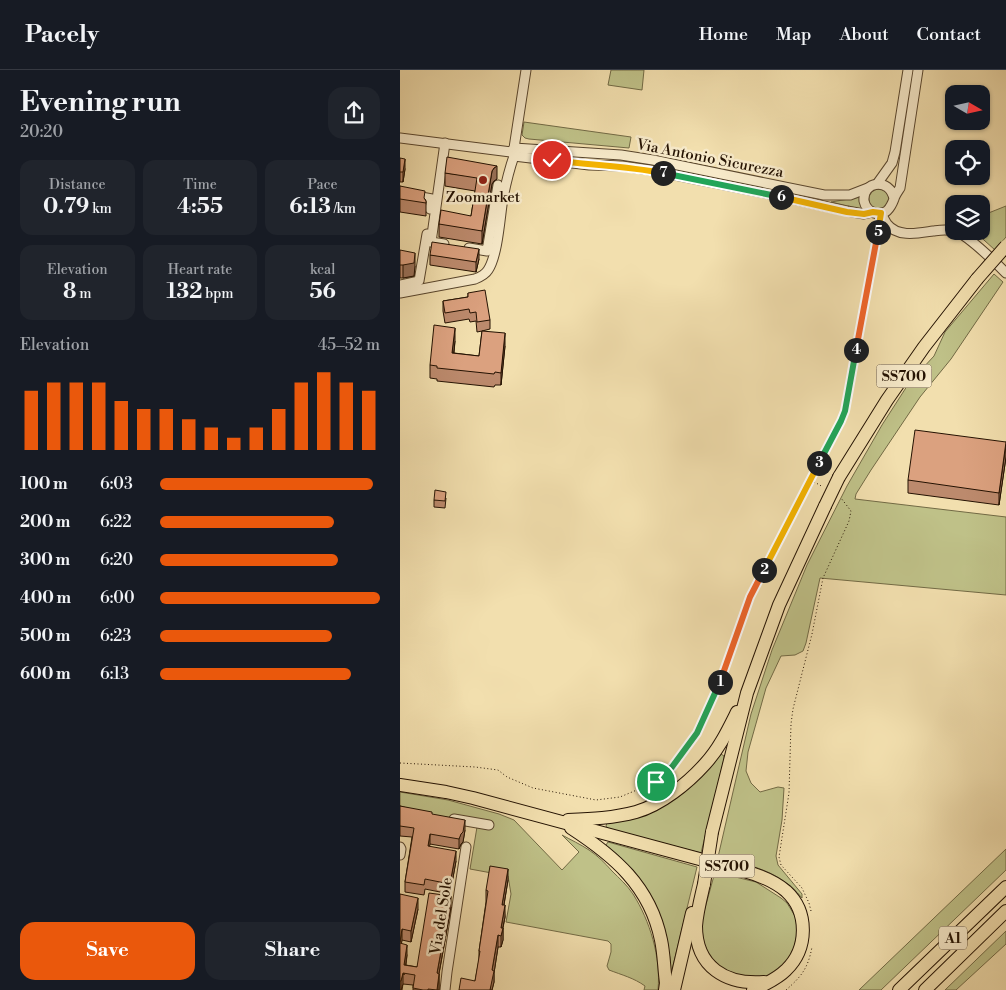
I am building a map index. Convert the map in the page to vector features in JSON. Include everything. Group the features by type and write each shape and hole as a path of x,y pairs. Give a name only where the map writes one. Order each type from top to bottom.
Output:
{"highway":[{"name":"SS700","path":"674,990 747,693 779,605 840,477 886,400 924,347 1006,246"},
{"path":"558,820 604,818 637,812 674,793 706,764 723,738 747,693"},
{"name":"SS700","path":"400,785 446,792 558,820 744,870 766,878 785,890 793,898 800,914 803,931 799,953 793,963 769,982"},
{"path":"558,820 604,851 624,869 640,889 653,915 661,938 665,990"},
{"path":"701,883 696,925 699,946 707,962 720,974 735,980 753,983 769,982"},
{"name":"A1","path":"899,990 1006,887"},
{"name":"A1","path":"925,990 1006,911"},
{"path":"753,990 769,982"}],"street":[{"path":"400,293 475,279 487,272 492,262 497,240 526,70"},
{"path":"908,70 892,163 866,192 864,202 869,210 877,213 890,228 903,234 945,229"},
{"path":"877,213 888,210 891,207 900,188 918,70"},
{"path":"400,138 513,152"},
{"path":"445,144 431,242 488,251 498,185"},
{"name":"Via Antonio Sicurezza","path":"513,152 621,155 836,196 850,195 873,186"},
{"name":"Via Antonio Sicurezza","path":"513,152 589,165 622,166 640,169 770,194 847,212 877,213"},
{"path":"873,186 887,186 891,189 894,199"},
{"path":"400,193 432,199 419,281 400,285"},
{"path":"970,240 1002,266 1006,273"},
{"path":"444,818 489,825"},
{"path":"400,847 400,855"},
{"name":"Via del Sole","path":"445,990 446,972 466,847"}],"path":[{"path":"400,763 498,770 507,777 533,788 596,800 620,797 656,782 672,767 697,733 717,691 750,597 845,411 877,213"},
{"path":"811,480 822,486"},
{"path":"811,911 802,888 781,865 779,857 789,793 793,709 812,634 823,578 849,521 851,511 841,498"},
{"path":"786,990 805,971 812,946"}],"green space":[{"path":"611,70 644,70 642,90 608,85"},
{"path":"524,122 631,137 629,148 529,139 522,135"},
{"path":"879,189 886,192 889,199 886,206 879,209 872,206 869,199 872,192"},
{"path":"861,197 865,210 831,202"},
{"path":"1006,206 1006,237 995,250 984,240 990,240 990,212"},
{"path":"994,274 1003,282 951,359 920,397 871,470 856,494 855,499 1006,517 1006,595 820,578 803,651 795,655 781,656 766,688 748,752 746,771 751,783 760,792 778,787 784,788 782,820 776,856 778,865 802,894 802,898 784,881 764,870 718,857 751,714 772,650 807,565 847,486 909,383 934,356 945,332"},
{"path":"721,754 724,756 724,759 701,853 608,829 606,826 607,823 659,808 677,798 693,785"},
{"path":"400,792 448,800 514,820 562,870 579,852 562,835 595,855 628,888 639,905 649,928 656,952 658,990 644,990 645,986 641,983 609,970 607,966 611,944 608,941 506,922 511,894 508,876 470,869 477,827 400,813"},
{"path":"608,842 697,867 671,974 666,939 607,847"},
{"path":"1006,849 1006,870 881,990 859,990"},
{"path":"715,872 756,882 787,903 795,916 797,923 796,946 785,966 766,978 751,980 723,969 709,955 702,938 702,919"},
{"path":"1006,931 1006,944 956,990 945,990"}],"building":[{"path":"447,157 497,166 492,171 482,231 439,224 441,210 471,216 477,178 445,173"},
{"path":"400,158 405,159 403,172 400,172"},
{"path":"400,186 425,191 424,198 426,203 400,199"},
{"path":"432,242 479,249 476,262 430,255"},
{"path":"400,250 415,253 414,263 400,265"},
{"path":"485,290 490,320 477,322 476,312 470,313 469,309 445,313 443,301 468,297 468,293"},
{"path":"434,325 455,328 452,353 479,356 482,331 505,333 501,373 495,372 494,374 437,368 437,366 430,365"},
{"path":"915,430 1006,442 999,493 908,480"},
{"path":"435,490 446,492 445,501 434,500"},
{"path":"400,806 465,820 463,832 459,839 430,834 428,846 456,851 450,884 425,879 424,885 405,882 414,828 400,826"},
{"path":"490,866 508,869 502,905 505,905 501,928 503,928 501,936 498,935 490,990 459,990 461,978 475,981"},
{"path":"429,893 451,896 437,973 439,974 437,990 413,988 415,975 403,973 400,981 400,943 407,945 404,965 417,967"},
{"path":"400,894 418,898 411,931 402,929 400,942"}],"place":[{"name":"Zoomarket","path":"483,180"}],"route":[{"path":"552,160 650,170 770,194 847,212 881,213 845,411 750,597 717,691 697,733 672,767 656,782"}]}
